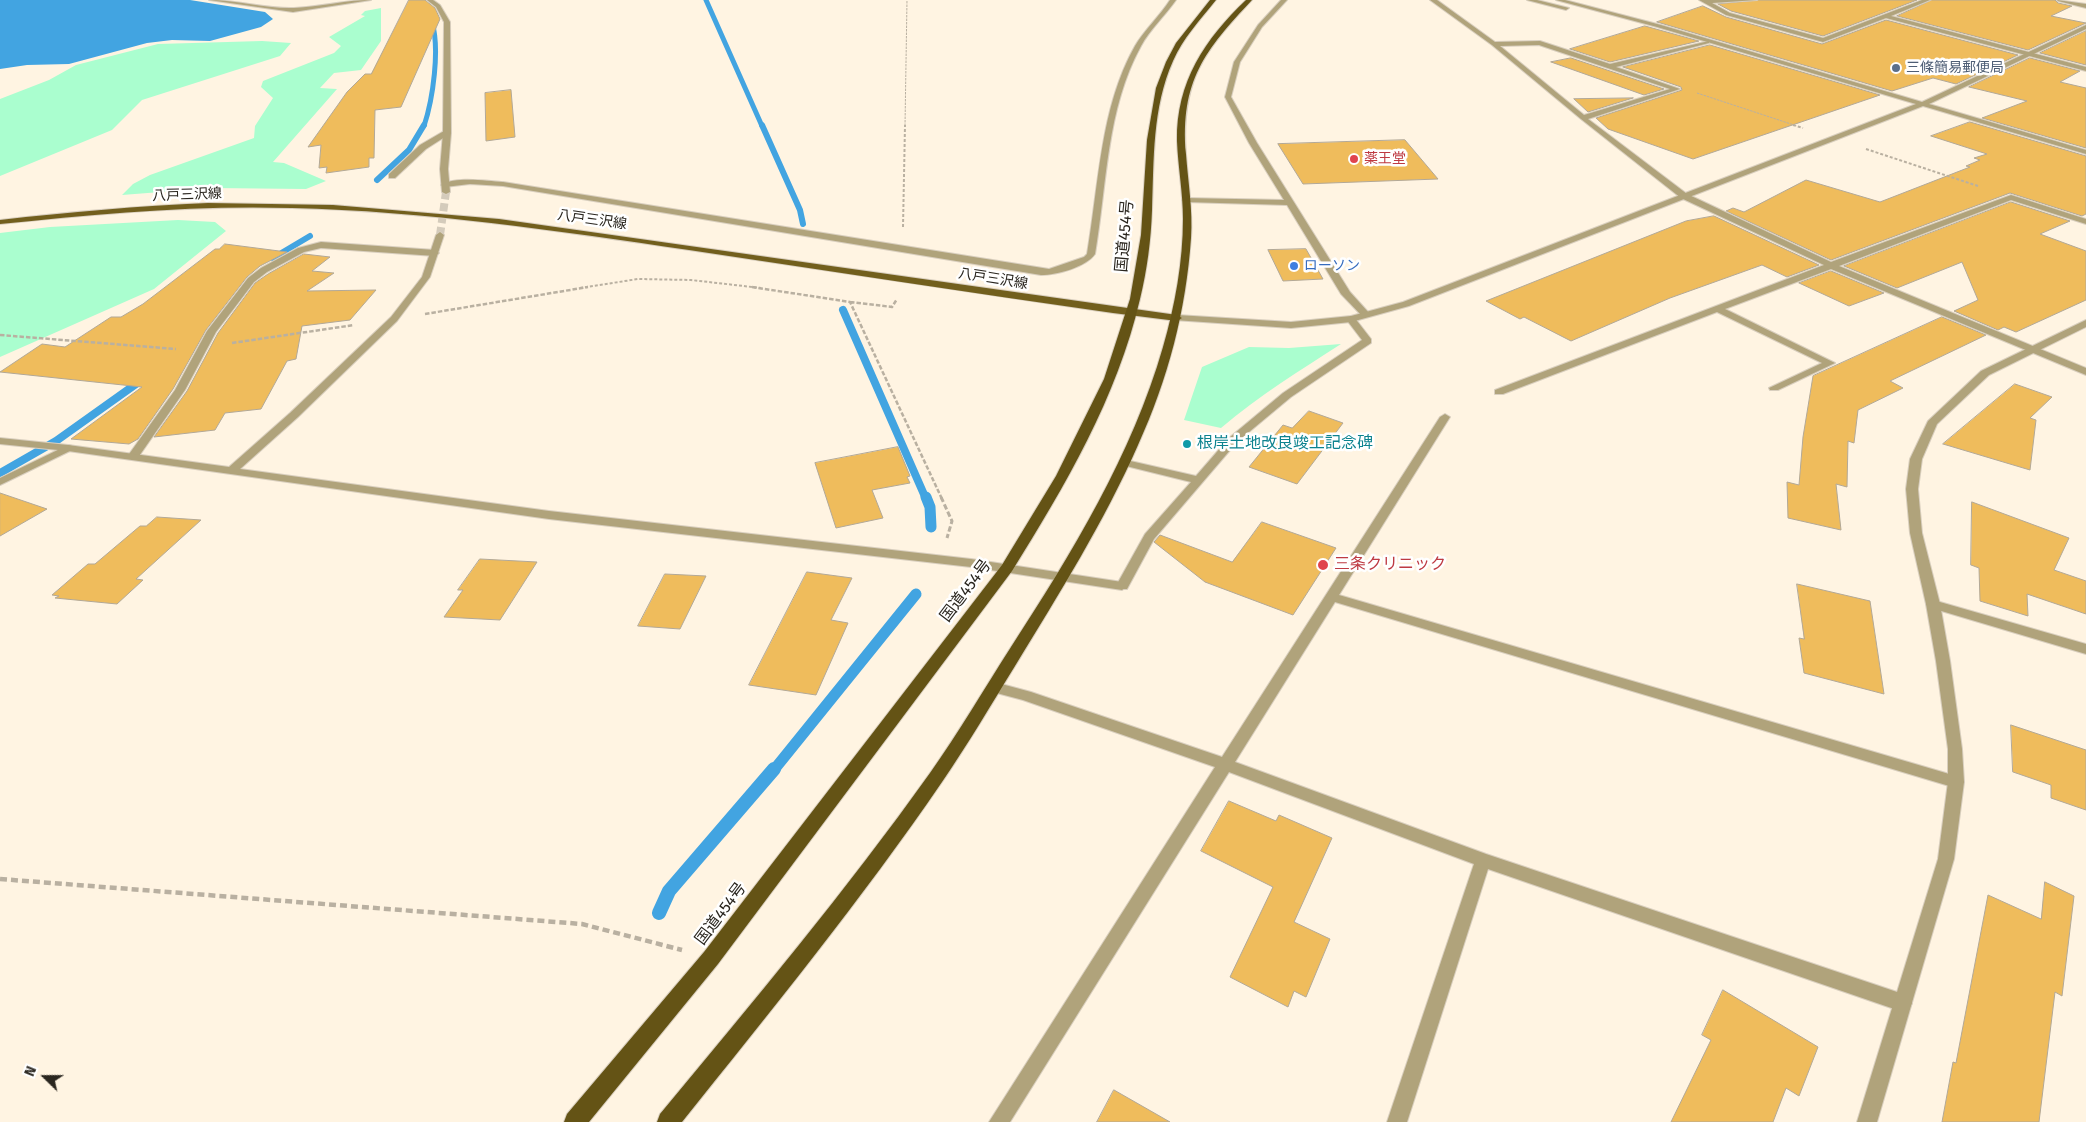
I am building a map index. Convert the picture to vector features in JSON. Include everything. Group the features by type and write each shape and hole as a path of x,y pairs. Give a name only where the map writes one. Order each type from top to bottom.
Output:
{"highway":[{"name":"国道454号","path":"575,1122 711,958 1007,568 1034,524 1082,438 1116,360 1132,312 1141,275 1148,212 1149,167 1156,105 1165,72 1179,44 1198,16 1213,0"},
{"path":"668,1122 789,973 927,791 1089,535 1126,463 1164,367 1177,318 1187,229 1181,130 1184,101 1191,72 1207,44 1249,0"}],"main road":[{"name":"八戸三沢線","path":"0,222 114,211 199,208 330,206 420,212 581,232 1177,318"}],"street":[{"path":"212,0 293,10 368,0"},
{"path":"430,0 438,6 446,22 446,132 444,168 446,188 470,182 503,184 625,202 1042,272 1050,272 1087,259 1091,254 1099,213 1106,146 1114,102 1138,46 1173,0"},
{"path":"1284,0 1260,26 1238,62 1228,97 1253,143 1346,294 1366,316"},
{"path":"1433,0 1494,44 1584,118 1684,196 1832,266 2086,372"},
{"path":"1530,0 1707,42 2086,152"},
{"path":"1559,0 1659,26 1707,42"},
{"path":"1704,1 1754,0"},
{"path":"1704,1 1728,14 1823,40 1927,0"},
{"path":"2060,0 2086,6"},
{"path":"1885,16 2086,69"},
{"path":"1177,318 1291,326 1351,319 1406,304 1925,104 2086,27"},
{"path":"1611,66 1707,42"},
{"path":"1494,44 1540,43 1677,89 1584,118"},
{"path":"392,176 423,147 446,132"},
{"path":"1499,392 2011,197 2086,222"},
{"path":"1186,200 1291,203"},
{"path":"232,470 294,415 394,319 426,277 440,235"},
{"path":"133,457 180,390 212,331 251,280 301,250 320,245 435,253"},
{"path":"1718,310 1830,363 1774,388"},
{"path":"0,441 232,470 549,515 1007,568 1122,586 1149,537 1233,440 1286,395 1368,341 1351,319"},
{"path":"1867,1122 1946,858 1956,782 1955,749 1933,604 1916,533 1912,489 1916,459 1932,423 1958,396 1985,373 2086,323"},
{"path":"999,1122 1227,765 1445,417"},
{"path":"0,482 68,448"},
{"path":"1126,463 1199,480"},
{"path":"1332,597 1956,782"},
{"path":"1933,604 2086,649"},
{"path":"994,687 1026,696 1227,765 1483,860 1903,1003"},
{"path":"1397,1122 1483,860"}],"path":[{"path":"902,250 907,0"},
{"path":"0,335 188,350 638,279 658,279 731,286 892,307 901,294"},
{"path":"850,302 952,521 940,560"},
{"path":"0,879 582,924 711,958"}],"green space":[{"path":"381,8 381,41 361,70 334,73 320,88 337,89 273,162 284,163 326,181 306,189 212,188 122,195 133,184 150,175 254,138 255,126 273,98 261,87 263,81 334,53 341,46 329,37 365,16 361,15 365,11"},
{"path":"262,41 291,43 280,56 142,100 112,130 0,176 0,99 49,80 76,65 158,44"},
{"path":"178,220 215,222 226,231 154,289 0,357 0,233 50,227"},
{"path":"1341,344 1265,394 1221,428 1184,420 1202,367 1249,347 1289,348"}],"water":[{"path":"0,0 190,0 265,12 273,19 261,27 210,41 172,40 147,43 69,64 27,65 0,69"}],"building":[{"path":"409,0 425,0 435,8 440,19 401,107 375,110 374,158 369,158 369,167 326,173 327,167 319,168 321,145 308,147 347,92 365,74 371,74"},
{"path":"1759,0 1917,0 1823,36 1731,11 1718,4"},
{"path":"1932,0 2055,0 2058,3 2072,6 2051,16 2086,23 2028,50 1897,16"},
{"path":"1703,6 1726,17 1822,44 1886,20 2018,55 1956,84 1933,78 1892,91 1657,22"},
{"path":"1645,26 1699,41 1610,62 1570,49"},
{"path":"2086,31 2086,65 2040,53"},
{"path":"1710,45 1880,95 1693,159 1608,129 1596,118 1682,90 1681,87 1623,67"},
{"path":"1571,58 1664,89 1644,95 1551,62"},
{"path":"2030,58 2080,71 2060,82 2086,88 2086,148 1982,118 2027,101 1969,87"},
{"path":"511,90 515,137 486,141 485,93"},
{"path":"1633,98 1588,112 1574,99"},
{"path":"1970,122 2086,156 2086,214 2082,216 2010,193 1831,260 1726,211 1733,208 1744,212 1806,180 1880,202 1970,167 1966,166 1980,160 1974,158 1987,154 1931,136"},
{"name":"薬王堂","path":"1405,140 1438,179 1303,184 1278,144"},
{"path":"2011,202 2070,221 2040,234 2086,251 2086,300 2016,332 2004,327 1998,330 1954,311 1978,300 1962,262 1897,288 1844,266"},
{"path":"1714,216 1819,265 1787,277 1762,265 1670,298 1571,341 1524,317 1520,319 1486,301 1686,221"},
{"path":"225,244 287,252 260,266 247,277 206,330 173,389 138,439 129,444 71,439 142,387 0,372 42,344 65,347 111,317 121,317 143,304 215,249 219,249"},
{"path":"1306,249 1323,279 1283,281 1268,250"},
{"path":"304,254 330,257 312,271 334,273 307,291 376,290 350,320 302,326 296,359 287,361 261,409 225,413 215,430 154,437 187,391 218,333 255,283"},
{"path":"1831,271 1884,293 1849,306 1799,283"},
{"path":"1942,317 1986,335 1890,381 1903,388 1858,410 1854,443 1848,441 1847,487 1836,484 1841,530 1788,518 1787,482 1799,485 1803,437 1813,376"},
{"path":"2015,384 2052,397 2030,418 2036,420 2030,470 1943,444"},
{"path":"1309,411 1343,423 1297,484 1249,467 1283,425 1292,428"},
{"path":"898,447 910,476 907,477 910,483 872,490 883,518 836,528 815,463"},
{"path":"0,493 47,509 0,536"},
{"path":"1972,502 2069,538 2054,570 2086,581 2086,614 2027,594 2028,616 1980,601 1979,568 1971,565"},
{"path":"157,517 201,520 136,579 143,580 117,604 55,598 59,596 52,595 88,564 95,564 140,526 146,526"},
{"path":"1262,522 1336,548 1293,615 1205,582 1154,542 1160,535 1232,562"},
{"path":"480,559 537,562 500,620 444,617 463,590 458,590"},
{"path":"807,572 852,578 831,620 848,623 816,695 749,685"},
{"path":"665,574 706,576 680,629 638,626"},
{"path":"1797,584 1870,601 1884,694 1804,673 1799,638 1804,639"},
{"path":"2011,725 2086,750 2086,810 2051,798 2051,785 2013,772"},
{"path":"1229,801 1276,821 1279,815 1332,838 1294,922 1330,939 1306,997 1294,991 1288,1007 1230,977 1273,887 1201,851"},
{"path":"2045,882 2074,896 2062,996 2055,992 2039,1122 1942,1122 1953,1062 1956,1063 1988,895 2041,919"},
{"path":"1723,990 1818,1047 1799,1096 1786,1088 1773,1122 1671,1122 1711,1040 1702,1035"},
{"path":"1114,1090 1170,1122 1097,1122"}],"waterway":[{"path":"416,0 426,10 431,19 435,46 433,88 424,126"},
{"path":"706,0 762,126"},
{"path":"377,180 409,150 424,125"},
{"path":"762,125 800,210 803,224"},
{"path":"273,258 310,236"},
{"path":"843,310 926,499"},
{"path":"0,473 56,441 143,379"},
{"path":"926,497 930,507 931,527"},
{"path":"773,771 916,594"},
{"path":"659,913 669,891 774,769"}],"tunnel":[{"path":"440,235 446,192"}],"place":[{"name":"三條簡易郵便局","path":"1896,68"},
{"name":"薬王堂","path":"1354,159"},
{"name":"ローソン","path":"1294,266"},
{"name":"根岸土地改良竣工記念碑","path":"1187,444"},
{"name":"三条クリニック","path":"1323,565"}]}
